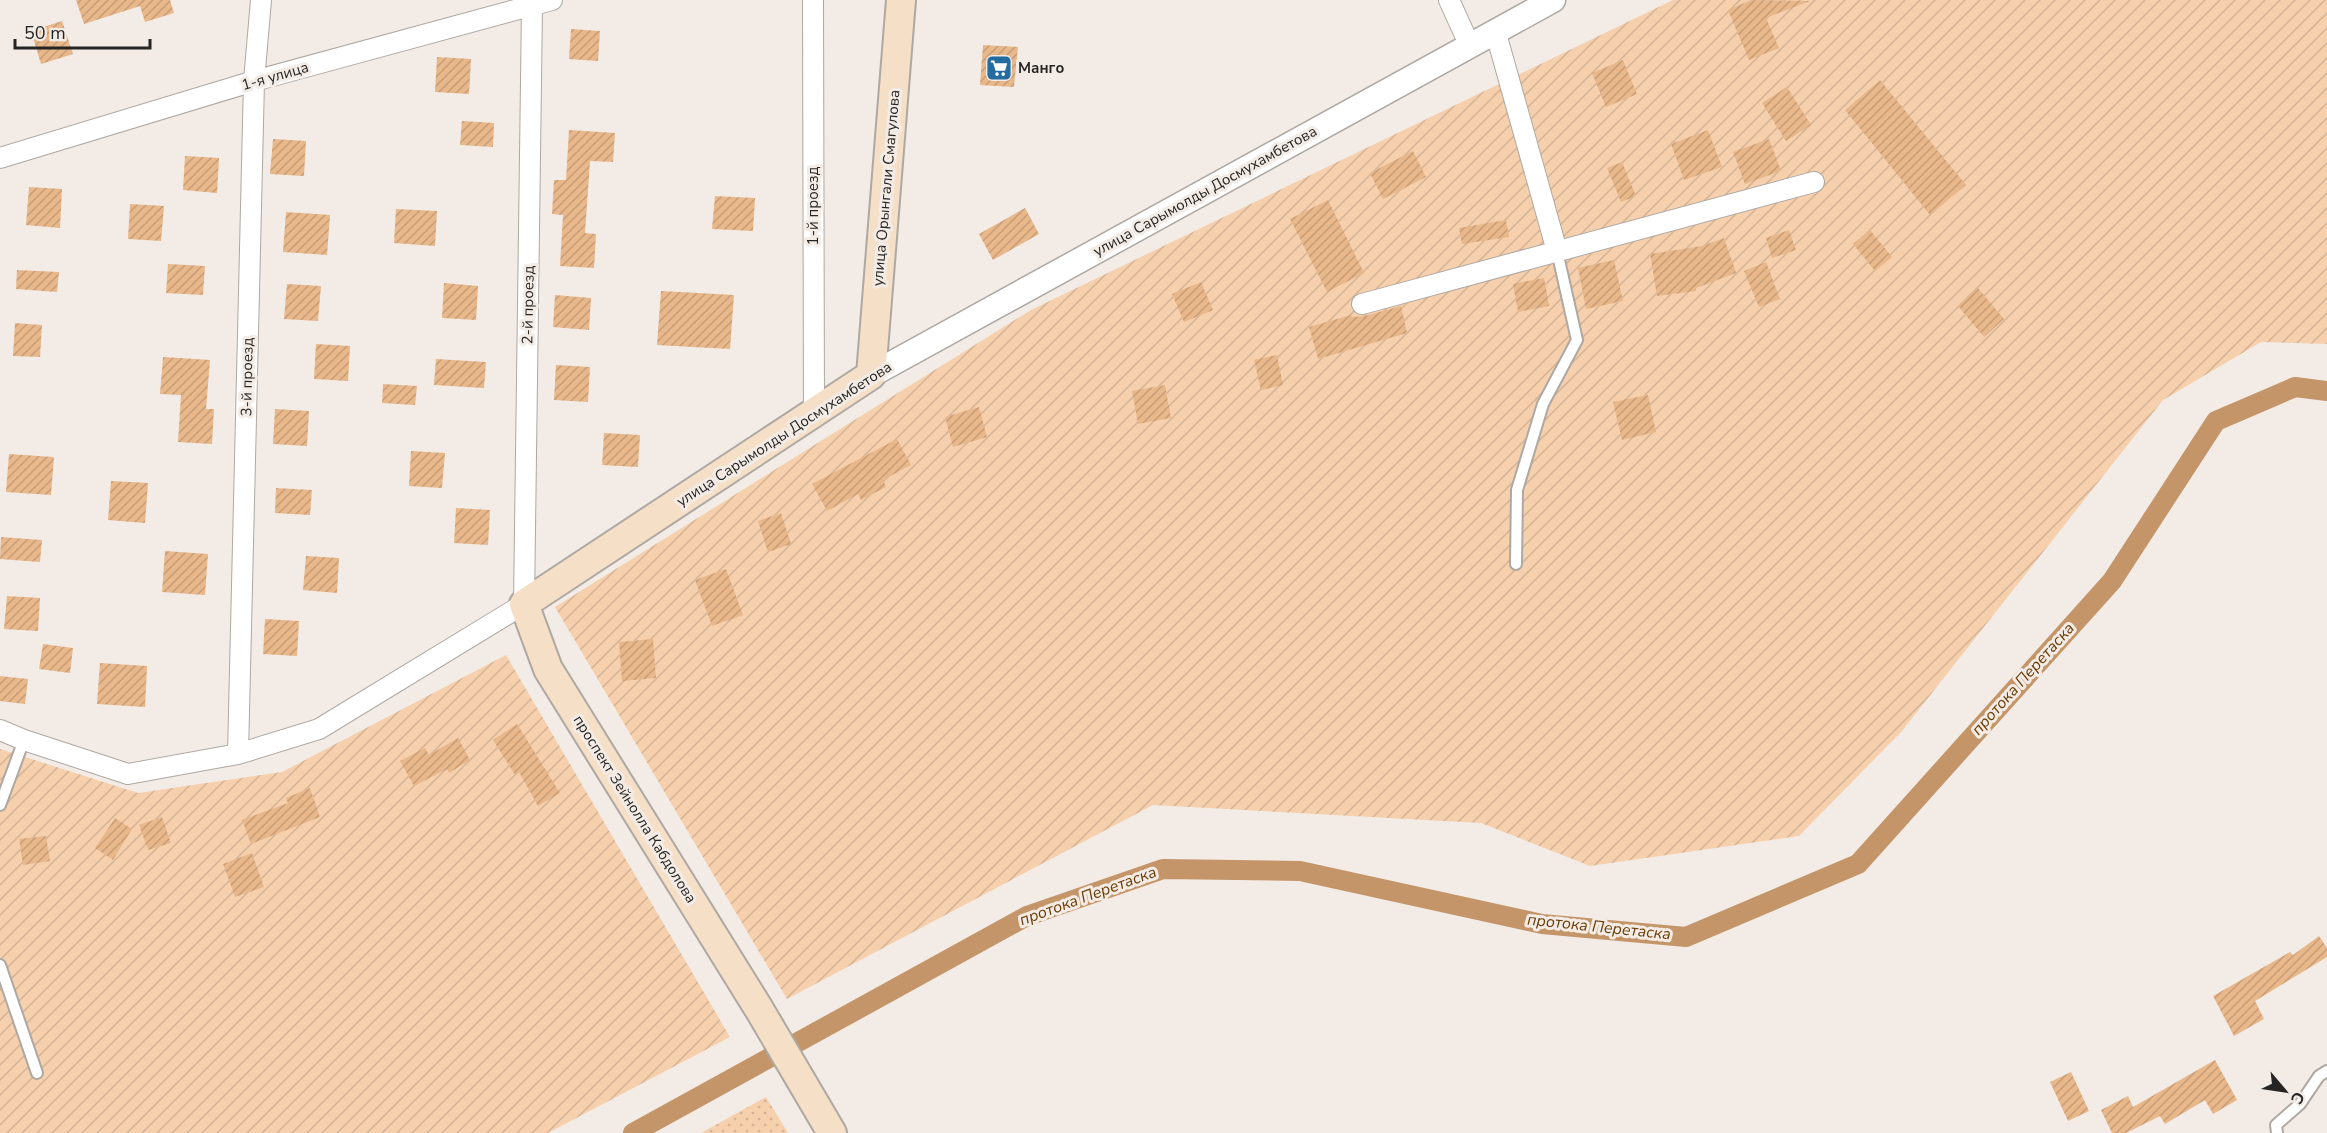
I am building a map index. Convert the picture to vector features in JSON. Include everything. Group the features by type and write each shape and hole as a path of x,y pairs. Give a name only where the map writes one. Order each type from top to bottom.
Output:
{"main road":[{"name":"улица Орынгали Смагулова","path":"871,375 901,0"},
{"name":"улица Сарымолды Досмухамбетова","path":"524,604 871,375"},
{"name":"проспект Зейнолла Кабдолова","path":"524,604 548,669 759,1009 832,1133"}],"street":[{"name":"3-й проезд","path":"238,754 254,81 261,0"},
{"name":"1-я улица","path":"0,158 254,81 552,0"},
{"name":"1-й проезд","path":"813,0 814,413"},
{"path":"1449,0 1469,44"},
{"name":"улица Сарымолды Досмухамбетова","path":"871,375 1469,44 1554,0"},
{"name":"2-й проезд","path":"524,604 532,6"},
{"path":"1495,30 1557,251"},
{"path":"1362,304 1814,182"},
{"name":"улица Сарымолды Досмухамбетова","path":"0,729 24,740 128,774 238,754 319,729 524,604"}],"lane":[{"path":"1516,564 1517,490 1543,404 1577,340 1557,251"},
{"path":"0,805 24,740"},
{"path":"0,965 37,1073"},
{"path":"2277,1133 2276,1125 2300,1104 2319,1076 2327,1071"}],"shaded area":[{"path":"1673,0 2327,0 2327,344 2261,342 2163,400 1902,731 1799,836 1590,866 1481,823 1153,805 787,999 555,607 1031,310"},
{"path":"506,655 730,1037 548,1133 0,1133 0,749 138,793 282,772"},
{"path":"766,1097 788,1133 701,1133"}],"building":[{"path":"76,0 170,0 174,13 145,22 140,6 84,24"},
{"path":"1751,0 1810,1 1766,18 1779,48 1749,60 1728,10"},
{"path":"62,21 73,54 41,64 31,31"},
{"path":"571,29 600,31 598,61 569,59"},
{"path":"983,45 1018,47 1014,87 980,85"},
{"path":"437,57 471,59 469,94 435,92"},
{"path":"1623,60 1637,94 1606,107 1592,73"},
{"path":"1880,80 1966,185 1930,215 1845,110"},
{"path":"1787,87 1811,125 1786,141 1762,103"},
{"path":"462,121 494,123 493,147 460,145"},
{"path":"569,130 615,133 613,162 590,161 585,233 596,234 594,268 560,266 563,215 552,214 554,180 566,180"},
{"path":"1708,130 1722,167 1684,180 1671,144"},
{"path":"273,139 306,141 304,176 270,174"},
{"path":"1769,139 1781,171 1745,184 1733,152"},
{"path":"1413,151 1426,177 1383,199 1370,173"},
{"path":"185,156 219,158 217,193 183,190"},
{"path":"1622,162 1636,196 1621,202 1607,168"},
{"path":"29,187 62,189 60,228 26,225"},
{"path":"715,196 755,198 753,231 712,229"},
{"path":"1328,200 1364,273 1327,292 1290,219"},
{"path":"130,204 164,206 161,241 128,239"},
{"path":"1025,208 1039,234 993,260 979,234"},
{"path":"396,209 437,211 435,246 394,243"},
{"path":"286,212 330,215 327,255 283,252"},
{"path":"1506,220 1509,237 1462,244 1459,228"},
{"path":"1789,230 1796,250 1772,258 1766,238"},
{"path":"1870,230 1892,257 1875,271 1853,244"},
{"path":"1724,238 1736,273 1696,288 1696,291 1657,296 1650,254 1702,246"},
{"path":"1614,260 1623,301 1586,309 1578,268"},
{"path":"1766,262 1780,299 1759,307 1744,271"},
{"path":"168,264 205,266 203,295 166,293"},
{"path":"17,270 59,272 57,292 16,289"},
{"path":"1544,278 1549,306 1518,312 1513,284"},
{"path":"1201,282 1213,310 1184,322 1172,294"},
{"path":"444,283 478,286 476,320 442,318"},
{"path":"287,284 321,286 318,321 284,319"},
{"path":"1978,288 2004,319 1984,337 1958,306"},
{"path":"661,291 734,295 730,349 657,345"},
{"path":"555,295 591,298 589,330 553,327"},
{"path":"1401,306 1407,333 1318,359 1309,327 1351,315 1352,317 1365,316"},
{"path":"15,323 42,325 40,357 13,356"},
{"path":"316,344 350,346 348,381 314,379"},
{"path":"1277,355 1283,385 1261,390 1254,360"},
{"path":"163,357 210,360 206,409 214,409 212,444 178,442 181,395 160,394"},
{"path":"436,359 486,362 484,388 434,385"},
{"path":"556,365 590,367 588,402 554,400"},
{"path":"383,384 417,386 415,405 382,403"},
{"path":"1165,385 1171,418 1138,424 1132,391"},
{"path":"1648,395 1656,432 1622,440 1613,402"},
{"path":"979,407 987,437 953,447 945,417"},
{"path":"275,409 309,411 307,446 273,444"},
{"path":"604,433 640,435 638,467 602,465"},
{"path":"897,439 911,465 883,480 886,487 861,500 858,494 827,511 812,484"},
{"path":"411,451 445,453 442,488 409,486"},
{"path":"9,454 54,457 51,495 6,492"},
{"path":"111,481 148,483 145,523 108,520"},
{"path":"276,488 312,490 310,515 275,513"},
{"path":"456,508 490,510 488,545 454,543"},
{"path":"781,513 791,544 768,552 758,521"},
{"path":"1,537 42,540 40,562 0,559"},
{"path":"165,551 208,554 205,595 162,592"},
{"path":"306,556 339,558 337,593 303,590"},
{"path":"726,569 743,615 712,626 695,580"},
{"path":"7,596 40,598 38,631 4,629"},
{"path":"265,619 299,621 297,656 263,654"},
{"path":"653,639 656,678 622,681 619,642"},
{"path":"43,644 73,648 70,673 39,669"},
{"path":"100,663 147,666 145,707 97,704"},
{"path":"0,676 28,679 25,704 0,701"},
{"path":"517,724 560,793 538,806 519,772 515,775 493,740"},
{"path":"458,738 470,760 449,773 447,769 414,786 400,761 425,748 429,755"},
{"path":"310,788 320,817 251,844 242,820 288,803 286,798"},
{"path":"162,817 171,843 148,850 139,825"},
{"path":"115,818 132,829 113,860 95,848"},
{"path":"46,836 50,861 23,865 19,839"},
{"path":"252,853 264,887 235,897 223,864"},
{"path":"2319,936 2327,948 2327,957 2255,1001 2264,1019 2234,1036 2213,996 2290,952 2293,955"},
{"path":"2215,1060 2237,1100 2213,1114 2205,1100 2165,1124 2160,1116 2126,1133 2112,1133 2101,1110 2128,1096 2133,1107"},
{"path":"2071,1072 2089,1111 2068,1121 2050,1082"}],"waterway":[{"name":"протока Перетаска","path":"633,1133 1027,916 1163,869 1300,871 1542,924 1686,937 1858,864 2112,581 2216,421 2295,387 2327,391"}],"place":[{"name":"Манго","path":"999,68"}]}
